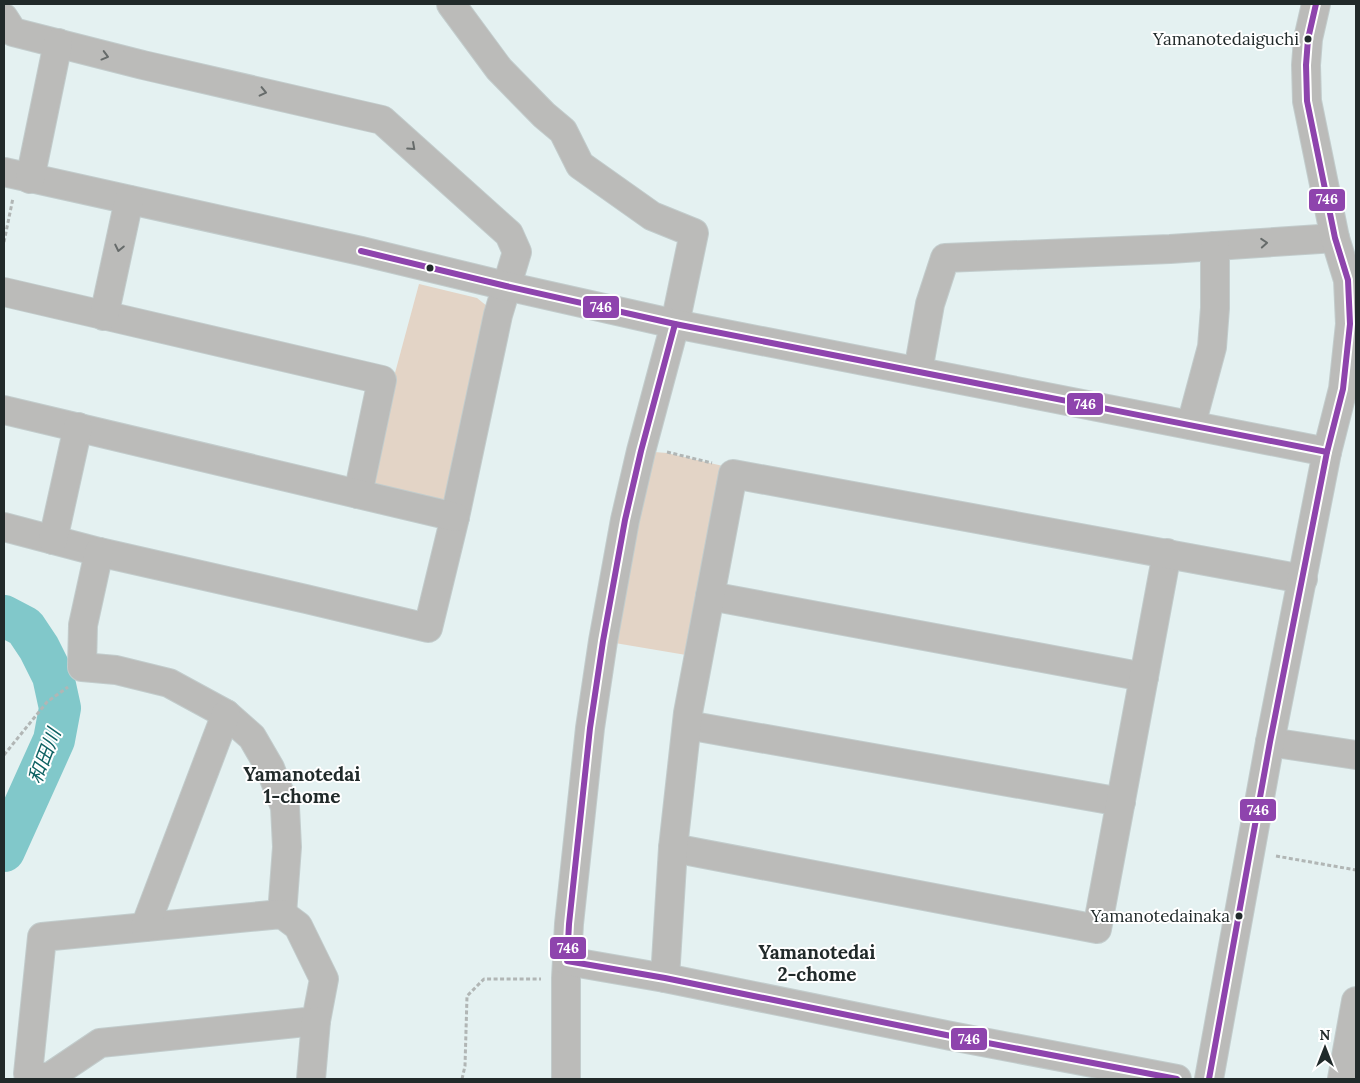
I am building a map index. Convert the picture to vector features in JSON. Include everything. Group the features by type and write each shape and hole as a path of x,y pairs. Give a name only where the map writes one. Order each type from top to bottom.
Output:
{"street":[{"path":"451,4 499,70 544,115 563,131 580,164 652,216 694,233 676,324 641,451 625,520 590,728 569,924 566,1079"},
{"path":"1209,1079 1270,742 1327,452 1350,390 1348,280 1335,238 1307,101 1306,66 1308,39 1316,4"},
{"path":"4,528 99,552 428,628 455,517 498,314 517,252 509,234 382,120 143,66 58,43 7,26"},
{"path":"58,43 17,176 361,251 676,324 1327,452"},
{"path":"104,316 129,200"},
{"path":"918,371 930,304 945,258 1170,249 1335,238"},
{"path":"1191,425 1212,347 1215,308 1215,246"},
{"path":"4,292 382,380 358,494"},
{"path":"4,410 455,517"},
{"path":"52,540 78,427"},
{"path":"665,978 674,848 686,725 733,474 1303,578"},
{"path":"99,552 83,626 82,667 116,670 169,683 226,714 252,737 270,768 285,807 288,847 282,914"},
{"path":"674,848 1097,929 1167,553"},
{"path":"710,596 1144,677"},
{"path":"145,927 226,714"},
{"path":"686,725 1121,802"},
{"path":"1270,742 1356,755"},
{"path":"311,1079 316,1020 324,979 298,926 282,914 42,937 28,1074 48,1078 100,1043 316,1020"},
{"path":"567,970 665,978 941,1034 1077,1070 1177,1079"},
{"path":"1342,1079 1356,1001"}],"path":[{"path":"4,242 17,176"},
{"path":"670,443 667,453 722,466 733,474"},
{"path":"4,755 47,702 68,688"},
{"path":"1250,852 1356,870"},
{"path":"462,1079 465,1066 467,996 484,979 567,970"}],"shaded area":[{"path":"419,284 477,298 498,315 455,517 358,494 382,380 395,373"},
{"path":"641,451 667,453 723,466 698,657 603,641"}],"waterway":[{"name":"和田川","path":"4,616 25,627 39,648 53,676 60,708 54,740 4,851"}],"transit line":[{"name":"746","path":"1209,1079 1270,742 1327,452 1343,389 1350,324 1348,280 1335,238 1307,101 1306,65 1308,39 1316,4"},
{"name":"746","path":"361,251 675,324 1327,452"},
{"name":"746","path":"675,324 641,451 625,520 603,641 590,728 569,924 567,961 665,978 951,1036 1177,1079"}],"place":[{"name":"Yamanotedaiguchi","path":"1308,39"},
{"name":"Yamanotedainaka","path":"1239,916"}],"district":[{"name":"Yamanotedai 1-chome","path":"302,785"},
{"name":"Yamanotedai 2-chome","path":"817,963"}]}
